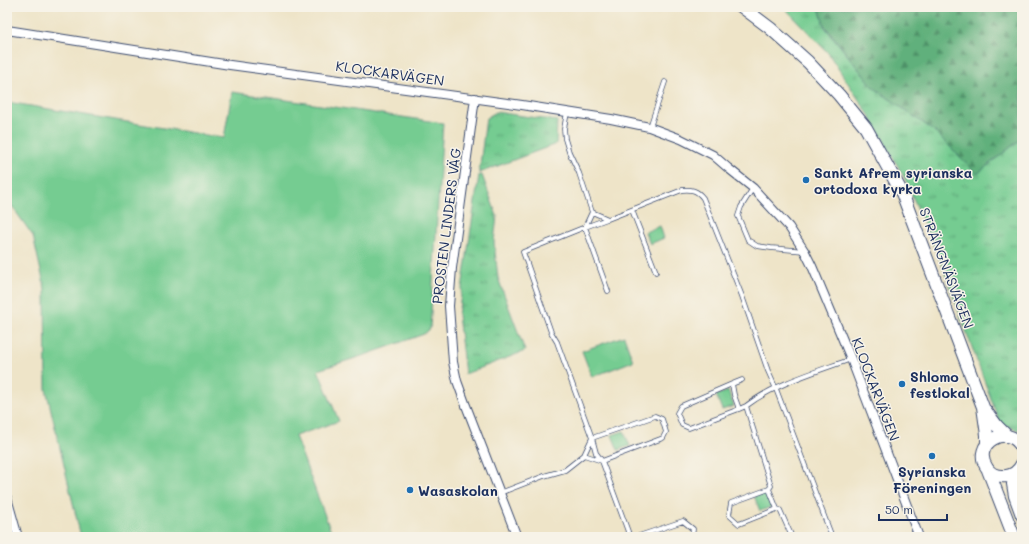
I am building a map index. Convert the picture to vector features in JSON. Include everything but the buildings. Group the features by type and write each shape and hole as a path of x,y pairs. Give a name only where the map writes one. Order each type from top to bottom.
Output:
{"main road":[{"name":"STRÄNGNÄSVÄGEN","path":"742,7 770,28 808,62 839,95 866,128 902,194 984,407 997,426 1007,436 1021,444"},
{"name":"STRÄNGNÄSVÄGEN","path":"984,407 987,435 983,456 988,470"},
{"path":"986,444 994,438 1007,436"},
{"path":"988,470 996,475 1004,477 1011,475 1020,468"},
{"path":"1020,468 1013,484 1015,496 1022,515"},
{"path":"988,470 1014,537"}],"street":[{"name":"KLOCKARVÄGEN","path":"7,30 230,65 475,98 611,119 649,127 681,139 713,155 752,188 789,227 805,252 851,359 919,537"},
{"name":"PROSTEN LINDERS VÄG","path":"475,98 452,268 449,306 453,362 457,381 517,537"},
{"path":"7,498 18,537"}],"lane":[{"path":"649,127 665,82"},
{"path":"567,112 564,129 565,139 569,152 579,173 592,212 586,227 608,291"},
{"path":"752,188 741,207 738,216 748,240 757,246 805,252"},
{"path":"630,537 602,461 596,453 592,438 559,348 551,332 523,252 682,190 694,190 701,195 742,296 832,537"},
{"path":"632,210 656,272"},
{"path":"592,212 608,218"},
{"path":"742,380 681,406 678,413 682,426 689,428 739,409 746,406 756,398 781,386 851,359"},
{"path":"732,384 739,409"},
{"path":"746,406 771,486 769,489 777,509 780,510 792,537"},
{"path":"500,493 544,476 565,470 584,455 592,438 655,416 662,419 666,432 664,438 602,461 584,455"},
{"path":"769,489 731,503 729,515 739,524 777,509"},
{"path":"636,537 683,521 693,529 692,537"}],"green space":[{"path":"784,7 819,7 824,26 873,87 933,130 977,174 1022,138 1022,431 1004,426 999,421 941,263 905,179 869,115 828,53"},
{"path":"819,7 1022,7 1022,138 977,174 933,130 873,87 824,25"},
{"path":"232,92 443,123 430,329 424,334 318,370 339,421 295,436 333,537 81,537 46,389 45,289 33,236 7,199 7,102 224,138"},
{"path":"496,112 557,121 556,144 479,173 486,118"},
{"path":"479,175 482,175 497,216 494,242 498,278 525,351 465,374 458,315"},
{"path":"660,226 664,238 650,244 645,232"},
{"path":"624,336 633,361 592,377 582,351"},
{"path":"728,391 734,406 722,410 716,395"},
{"path":"624,431 630,446 618,450 612,435"},
{"path":"766,492 771,507 760,511 754,496"}],"place":[{"name":"Sankt Afrem syrianska ortodoxa kyrka","path":"806,180"},
{"name":"Shlomo festlokal","path":"902,384"},
{"name":"Syrianska Föreningen","path":"932,456"},
{"name":"Wasaskolan","path":"410,490"}]}
